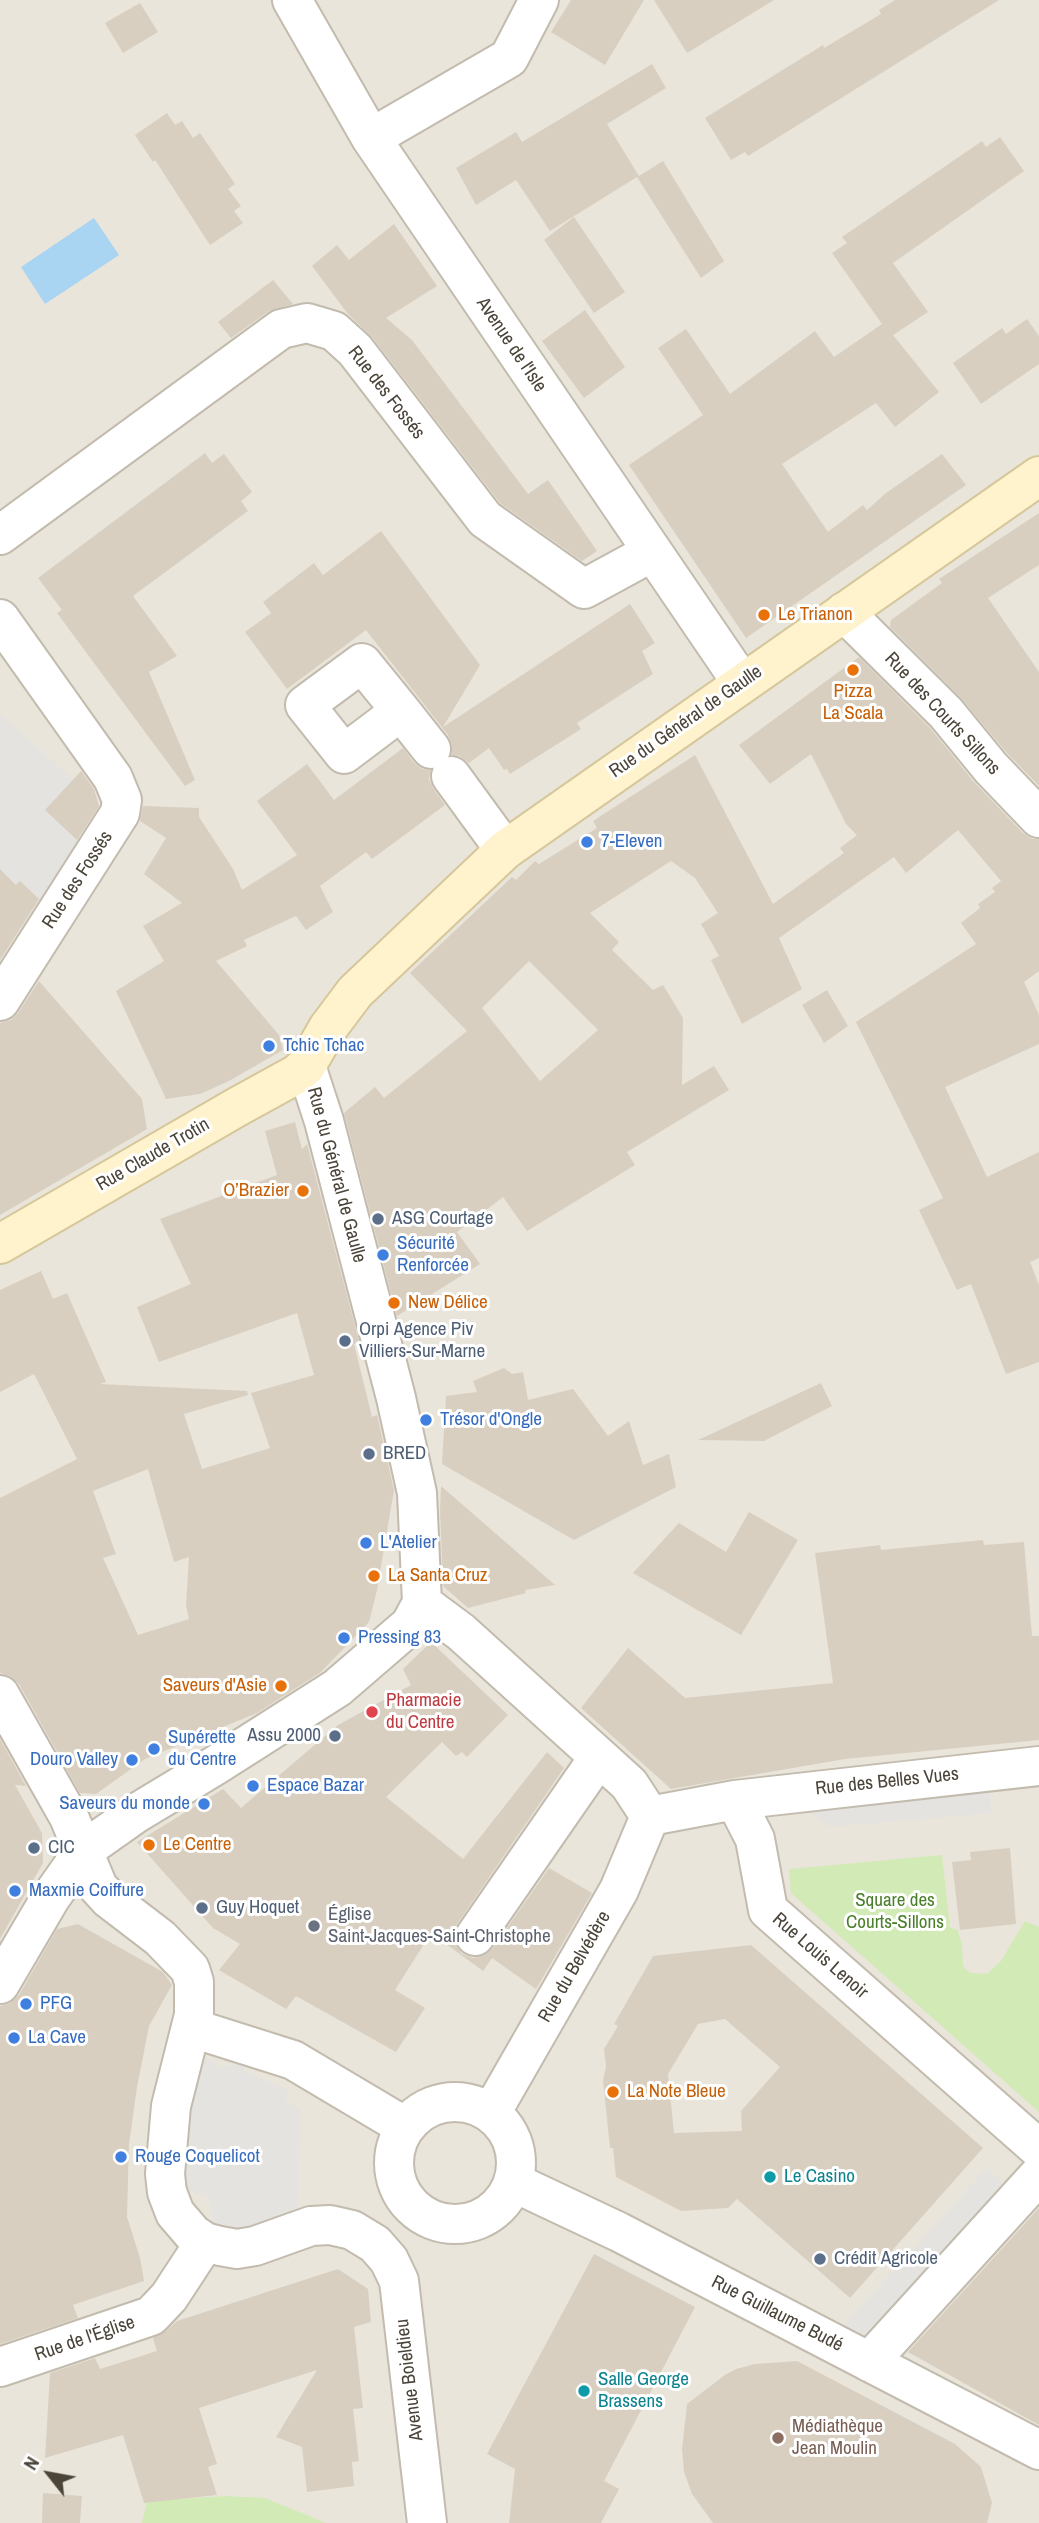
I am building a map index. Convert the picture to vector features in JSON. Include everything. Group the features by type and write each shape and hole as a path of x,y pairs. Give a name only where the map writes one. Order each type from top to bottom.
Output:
{"main road":[{"name":"Rue du Général de Gaulle","path":"306,1066 328,1028 355,992 505,850 1039,476"},
{"name":"Rue Claude Trotin","path":"0,1244 287,1081 306,1066"}],"street":[{"name":"Avenue de l'Isle","path":"292,0 371,138 742,683"},
{"path":"371,138 509,58 529,6"},
{"name":"Rue des Fossés","path":"0,535 281,329 307,323 334,331 355,350 485,519 584,589 652,552"},
{"name":"Rue des Courts Sillons","path":"844,612 946,713 991,768 1039,818"},
{"name":"Rue des Fossés","path":"0,618 113,778 122,800 120,813 0,1001"},
{"path":"401,711 505,850"},
{"name":"Rue du Général de Gaulle","path":"306,1066 324,1121 396,1398 417,1493 422,1603"},
{"path":"0,1984 51,1897 84,1850 135,1814 337,1688 410,1625 422,1603 471,1640 629,1784 650,1816 735,1800"},
{"path":"0,1695 69,1817 98,1887 109,1899 160,1938 190,1969 194,1982 193,2022 171,2106 165,2174 167,2192 175,2213 193,2234 205,2242 237,2249 255,2246 311,2226 330,2225 352,2230 374,2244 412,2207"},
{"path":"475,1937 599,1757"},
{"name":"Rue des Belles Vues","path":"735,1800 1039,1766"},
{"name":"Rue Louis Lenoir","path":"735,1800 755,1839 768,1910 1039,2149"},
{"name":"Rue du Belvédère","path":"491,2113 619,1890 650,1816"},
{"path":"193,2022 293,2060 404,2126"},
{"path":"455,2101 474,2104 491,2113 505,2126 513,2144 516,2163 513,2182 504,2199 491,2213 473,2221 454,2224 435,2222 418,2213 404,2199 396,2182 393,2162 396,2143 404,2126 418,2112 436,2104 455,2101"},
{"path":"869,2362 1039,2175"},
{"name":"Rue Guillaume Budé","path":"513,2182 619,2232 1039,2450"},
{"name":"Rue de l'Église","path":"0,2367 151,2316 169,2297 205,2242"},
{"name":"Avenue Boieldieu","path":"374,2244 389,2260 399,2281 427,2523"}],"shaded area":[{"path":"0,0 1039,0 1039,2523 0,2523"},
{"path":"0,714 73,780 46,811 81,843 42,902 21,882 16,885 0,869"},
{"path":"988,1780 992,1813 829,1827 800,1803"},
{"path":"202,2054 219,2067 241,2063 245,2071 289,2091 286,2102 300,2109 298,2217 260,2234 215,2231 208,2196 181,2189 185,2109"},
{"path":"987,2168 1007,2187 861,2346 841,2328"}],"green space":[{"name":"Square des Courts-Sillons","path":"942,1855 950,1928 957,1929 962,1944 963,1966 970,1973 987,1974 1001,1961 1025,1921 1039,1927 1039,2112 791,1893 789,1869"},
{"path":"225,2496 265,2498 326,2523 142,2523 147,2501"}],"water":[{"path":"94,218 119,255 45,304 21,267"}],"building":[{"path":"571,0 644,0 605,65 551,32"},
{"path":"654,0 774,0 687,53"},
{"path":"895,0 999,0 748,156 745,152 731,160 705,118 823,45 824,48 881,14 879,10"},
{"path":"140,3 158,32 123,53 105,23"},
{"path":"652,64 666,88 607,124 639,176 663,161 724,261 701,278 637,177 550,231 516,180 476,205 456,168 516,132 522,142"},
{"path":"167,113 175,125 182,121 193,138 200,133 235,184 228,189 241,206 234,211 243,223 210,245 155,160 153,162 135,135"},
{"path":"1000,137 1024,171 893,263 928,312 893,335 939,392 895,427 876,403 782,464 828,532 863,505 867,510 886,493 942,454 966,485 746,638 629,465 703,415 658,348 686,329 730,394 815,331 834,357 882,324 832,253 847,243 842,237 982,141 986,147"},
{"path":"574,217 625,292 594,313 544,240"},
{"path":"394,224 437,286 386,318 412,340 528,494 548,480 597,551 582,561 500,503 372,337 348,314 312,266 337,245 349,260"},
{"path":"273,280 293,304 269,311 231,338 218,322"},
{"path":"585,310 625,367 584,398 542,341"},
{"path":"1027,319 1039,336 1039,364 981,404 953,363 1002,328 1006,334"},
{"path":"205,453 212,463 224,454 252,492 241,501 248,511 133,596 177,656 149,672 195,780 185,786 57,613 62,610 38,578"},
{"path":"1039,513 1039,565 988,598 1039,672 1039,786 961,698 890,627 891,620 942,583 939,579"},
{"path":"381,531 480,665 443,727 630,604 655,643 642,651 653,674 577,723 581,729 510,774 507,769 504,770 489,748 469,763 460,756 452,755 448,735 366,630 287,689 245,632 271,613 263,602 314,563 323,575"},
{"path":"859,657 930,728 974,782 1023,833 1032,839 1039,839 1039,971 1024,982 1039,1015 1039,1044 945,1087 987,1177 1039,1152 1039,1258 1030,1262 1039,1285 1039,1362 1006,1374 971,1284 957,1290 919,1210 943,1198 856,1022 976,944 961,923 980,908 978,904 995,892 992,888 1001,881 958,830 906,873 894,857 779,938 802,989 742,1024 711,960 719,956 701,924 718,913 695,878 671,861 590,913 619,942 612,950 653,990 663,985 683,1018 682,1085 714,1066 729,1090 627,1152 635,1165 527,1231 503,1197 457,1232 480,1264 397,1316 344,1113 375,1087 384,1098 467,1031 410,973 512,877 516,880 535,861 539,864 597,828 593,821 695,755 773,904 844,853 840,848 857,835 846,824 811,754 770,784 739,745","holes":["529,961 598,1030 540,1081 482,1008"]},
{"path":"403,748 414,763 422,769 430,770 429,779 445,805 372,859 366,852 320,886 333,912 306,930 296,916 244,940 247,946 216,961 279,1035 283,1050 200,1094 166,1099 116,991 164,961 143,926 182,903 144,874 166,838 140,821 143,806 199,808 199,817 233,869 242,890 297,855 257,801 307,764 334,800"},
{"path":"81,771 94,789 99,806 77,840 45,810"},
{"path":"0,869 16,885 20,881 39,899 0,960"},
{"path":"39,981 142,1099 147,1129 0,1215 0,1023 11,1020 18,1013"},
{"path":"827,990 848,1026 824,1043 802,1005"},
{"path":"295,1122 302,1149 307,1144 359,1341 354,1344 372,1417 377,1415 394,1490 369,1622 321,1672 257,1713 145,1759 96,1794 80,1793 19,1684 10,1676 0,1673 0,1498 77,1459 34,1374 0,1392 0,1290 41,1271 53,1299 67,1293 106,1382 100,1384 247,1391 248,1395 184,1414 202,1469 270,1448 251,1393 314,1375 297,1313 159,1362 137,1307 191,1284 160,1219 277,1175 265,1131","holes":["148,1469 174,1562 189,1557 186,1605 189,1619 138,1635 103,1558 116,1554 93,1491"]},
{"path":"504,1368 512,1374 523,1372 528,1400 573,1389 608,1436 629,1421 643,1465 669,1454 676,1487 574,1540 442,1464 446,1396 477,1392 473,1381"},
{"path":"821,1383 832,1406 764,1441 698,1440"},
{"path":"441,1486 555,1585 525,1590 526,1593 468,1608 443,1586"},
{"path":"749,1512 798,1540 741,1635 633,1573 679,1523 726,1552"},
{"path":"983,1540 984,1545 1024,1542 1032,1636 1039,1636 1039,1740 845,1759 671,1789 581,1708 628,1648 685,1698 833,1683 815,1553 880,1545 881,1550"},
{"path":"431,1642 508,1715 467,1757 462,1752 456,1756 442,1742 386,1797 463,1859 547,1752 564,1768 457,1924 453,1935 456,1946 462,1954 473,1958 485,1955 493,1948 549,1868 592,1893 536,1989 492,1958 483,1971 431,1933 395,1990 425,2008 396,2052 296,1996 286,2009 219,1970 240,1944 213,1928 137,1842 223,1789 241,1808 338,1725 411,1685 403,1669"},
{"path":"0,1739 26,1786 15,1785 42,1833 43,1863 0,1939"},
{"path":"1010,1848 1016,1924 960,1930 952,1862 971,1860 970,1852"},
{"path":"78,1924 163,1972 172,1985 149,2026 129,2144 127,2217 144,2281 73,2305 78,2318 0,2344 0,2006 10,2003 19,1995 57,1929"},
{"path":"751,1945 983,2148 850,2298 737,2199 728,2208 681,2211 616,2177 603,2080 606,2067 604,2049 618,2026 614,2024 653,1956","holes":["725,2019 780,2067 741,2111 742,2131 674,2133 668,2074 698,2024"]},
{"path":"1039,2208 1039,2425 908,2352"},
{"path":"594,2254 695,2307 604,2481 619,2489 601,2523 509,2523 515,2469 487,2454"},
{"path":"338,2269 368,2289 371,2322 354,2327 363,2408 353,2409 359,2461 352,2462 354,2486 307,2492 302,2447 276,2437 317,2370 199,2408 217,2464 208,2467 217,2495 144,2503 123,2435 45,2458 50,2373 95,2358 100,2369 157,2351 153,2338 177,2321"},
{"path":"797,2361 955,2444 981,2467 992,2503 987,2523 713,2523 692,2494 684,2472 682,2449 687,2404 736,2369 755,2364"},
{"path":"43,2493 82,2496 80,2523 42,2523"}],"place":[{"name":"Le Trianon","path":"764,615"},
{"name":"Pizza La Scala","path":"853,670"},
{"name":"7-Eleven","path":"587,842"},
{"name":"Tchic Tchac","path":"269,1046"},
{"name":"O’Brazier","path":"303,1191"},
{"name":"ASG Courtage","path":"378,1219"},
{"name":"Sécurité Renforcée","path":"383,1255"},
{"name":"New Délice","path":"394,1303"},
{"name":"Orpi Agence Piv Villiers-Sur-Marne","path":"345,1341"},
{"name":"Trésor d'Ongle","path":"426,1420"},
{"name":"BRED","path":"369,1454"},
{"name":"L'Atelier","path":"366,1543"},
{"name":"La Santa Cruz","path":"374,1576"},
{"name":"Pressing 83","path":"344,1638"},
{"name":"Saveurs d'Asie","path":"281,1686"},
{"name":"Pharmacie du Centre","path":"372,1712"},
{"name":"Assu 2000","path":"335,1736"},
{"name":"Supérette du Centre","path":"154,1749"},
{"name":"Douro Valley","path":"132,1760"},
{"name":"Espace Bazar","path":"253,1786"},
{"name":"Saveurs du monde","path":"204,1804"},
{"name":"Le Centre","path":"149,1845"},
{"name":"CIC","path":"34,1848"},
{"name":"Maxmie Coiffure","path":"15,1891"},
{"name":"Guy Hoquet","path":"202,1908"},
{"name":"Église Saint-Jacques-Saint-Christophe","path":"314,1926"},
{"name":"PFG","path":"26,2004"},
{"name":"La Cave","path":"14,2038"},
{"name":"La Note Bleue","path":"613,2092"},
{"name":"Rouge Coquelicot","path":"121,2157"},
{"name":"Le Casino","path":"770,2177"},
{"name":"Crédit Agricole","path":"820,2259"},
{"name":"Salle George Brassens","path":"584,2391"},
{"name":"Médiathèque Jean Moulin","path":"778,2438"}]}
